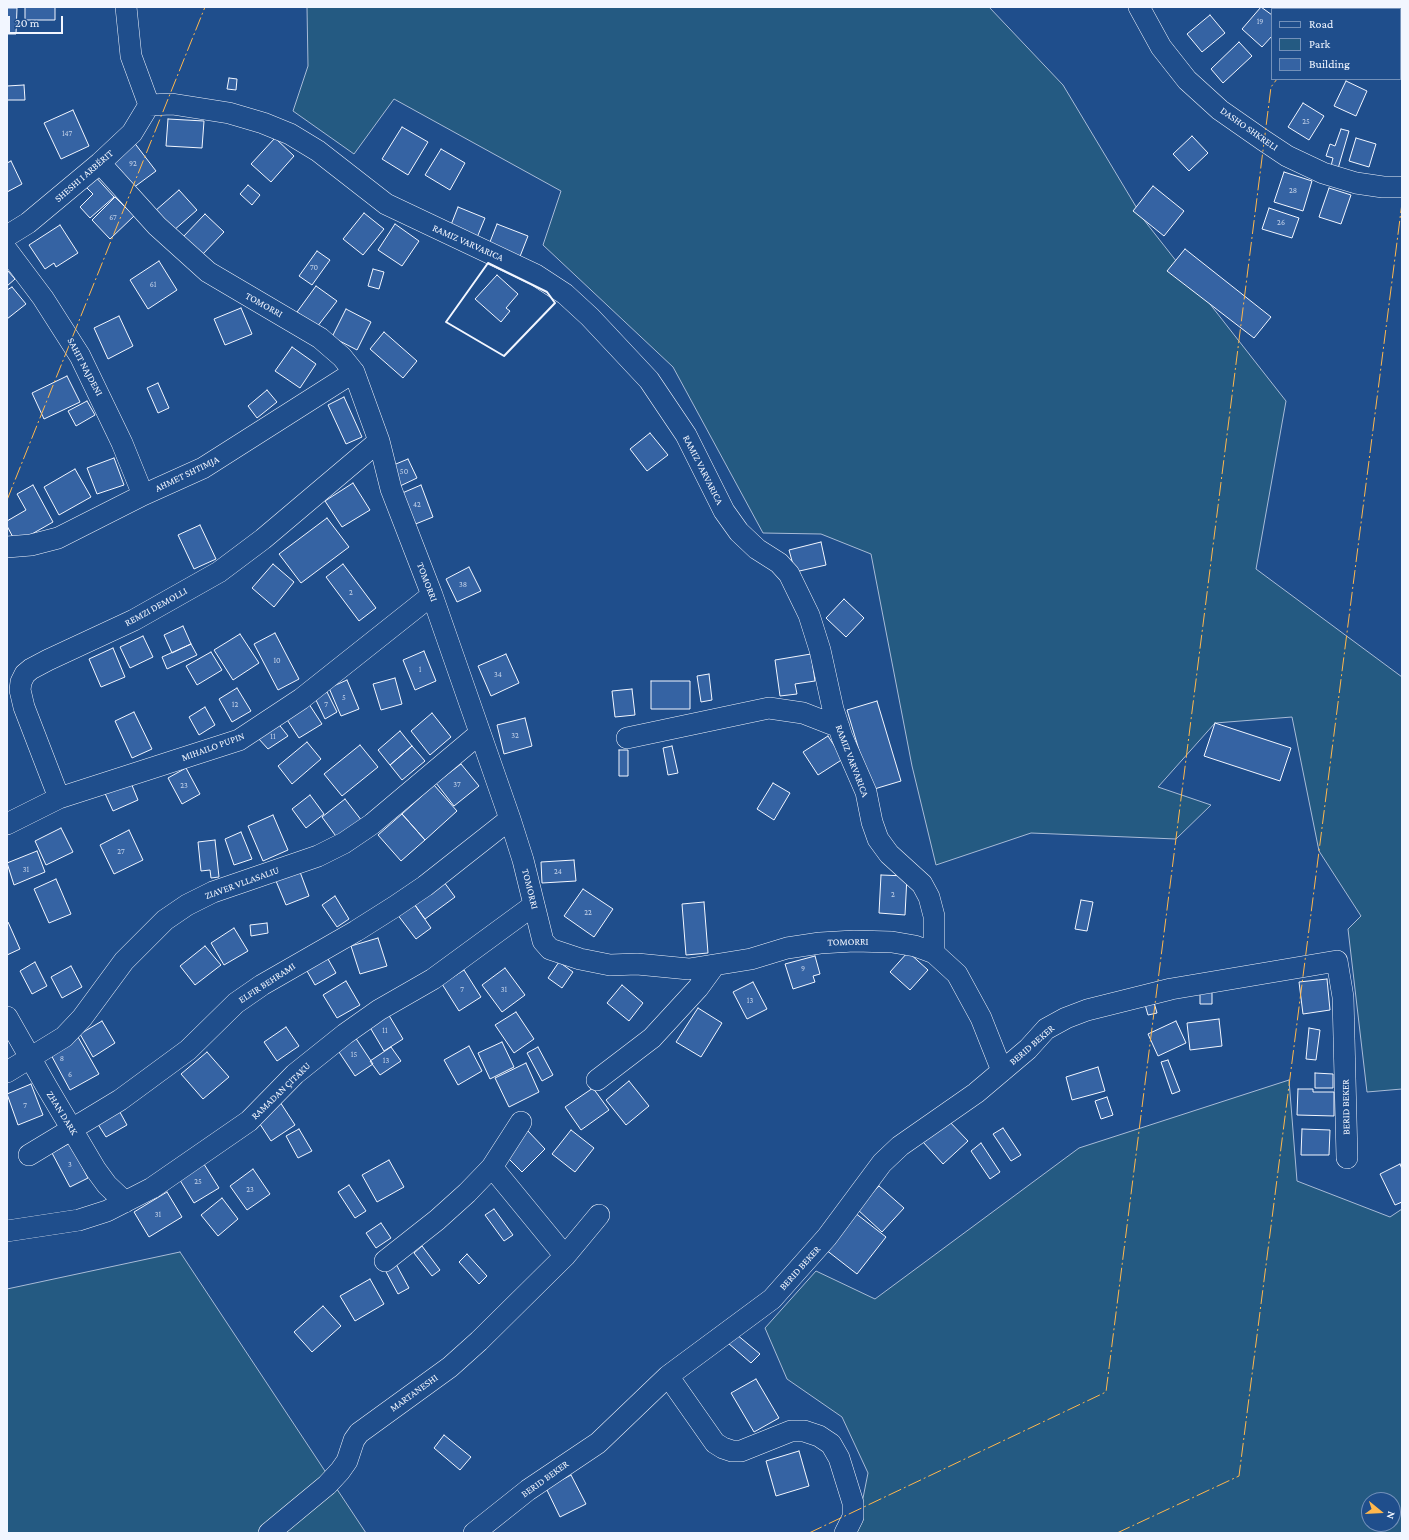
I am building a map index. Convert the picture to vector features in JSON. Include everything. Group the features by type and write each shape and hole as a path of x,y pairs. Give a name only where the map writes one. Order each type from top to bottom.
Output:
{"street":[{"path":"126,7 131,56 149,105"},
{"name":"DASHO SHKRELI","path":"1139,7 1161,47 1187,80 1220,110 1263,140 1287,156 1323,173 1356,183 1383,187 1402,187"},
{"name":"RAMIZ VARVARICA","path":"149,105 172,104 229,113 263,123 290,134 318,151 386,204 536,275 565,294 586,312 649,380 686,435 724,511 739,532 757,549 779,563 789,574 811,622 820,650 838,727 866,792 872,822 878,839 889,854 922,884 930,898 934,916 934,953"},
{"name":"SHESHI I ARBËRIT","path":"7,236 28,223 100,163 132,133 149,105"},
{"name":"TOMORRI","path":"100,163 157,226 208,272 320,338 342,357 354,372 380,441 391,489 432,595 479,734 510,819 523,860 543,941 550,949 610,965 636,964 689,969 751,959 787,948 827,942 892,942 915,946 934,953"},
{"name":"SAHIT NAJDENI","path":"7,250 43,298 80,356 122,443 143,495"},
{"name":"AHMET SHTIMJA","path":"7,547 31,545 58,538 143,495 203,468 354,372"},
{"name":"REMZI DEMOLLI","path":"59,798 24,707 20,690 21,682 25,674 42,663 134,620 218,572 263,539 380,441"},
{"name":"MIHAILO PUPIN","path":"7,824 59,798 239,740 301,699 432,595"},
{"path":"627,738 769,708 804,713 838,727"},
{"name":"ZIAVER VLLASALIU","path":"7,1072 64,1037 82,1018 124,961 144,939 165,920 187,905 213,892 311,858 344,843 372,824 479,734"},
{"name":"ELFIR BEHRAMI","path":"29,1155 120,1100 188,1050 236,1003 262,985 356,931 394,907 425,886 510,819"},
{"name":"RAMADAN ÇITAKU","path":"7,1231 78,1220 107,1211 152,1188 230,1136 249,1121 296,1074 345,1034 379,1010 433,979 534,905"},
{"path":"934,953 957,974 972,997 1002,1071"},
{"name":"BERID BEKER","path":"474,1533 528,1490 598,1443 668,1376 772,1299 827,1238 882,1164 900,1146 948,1114 1002,1071 1046,1029 1066,1018 1087,1010 1171,989 1337,961 1343,997 1347,1158"},
{"path":"597,1080 652,1038 698,988 714,966"},
{"name":"ZHAN DARK","path":"7,1017 96,1170 107,1185 125,1202"},
{"path":"384,1261 437,1220 467,1193 492,1167 521,1122"},
{"path":"492,1167 565,1256"},
{"name":"MARTANESHI","path":"269,1533 327,1485 340,1471 346,1461 354,1440 359,1433 450,1367 537,1285 565,1256 598,1215"},
{"path":"668,1376 715,1443 723,1448 732,1451 741,1451 791,1431 804,1431 819,1436 831,1444 839,1458 853,1502 853,1517 845,1533"}],"green space":[{"path":"307,7 989,7 1063,85 1144,220 1286,401 1256,569 1402,677 1402,1089 1367,1092 1348,929 1361,916 1319,851 1292,717 1215,723 1158,787 1211,805 1176,839 1031,833 936,865 912,766 871,554 821,534 763,533 673,367 543,245 561,191 394,99 354,154 293,111 308,66"},
{"path":"1289,1080 1297,1181 1390,1217 1402,1209 1402,1533 856,1533 868,1473 842,1417 787,1379 765,1328 816,1271 875,1299 1079,1148"},
{"path":"180,1252 366,1533 7,1533 7,1289"}],"building":[{"path":"25,7 55,7 55,20 25,20"},
{"path":"1261,7 1271,14 1271,37 1262,47 1242,29"},
{"path":"7,8 17,8 16,34 7,34"},
{"path":"1210,15 1225,33 1202,52 1187,34"},
{"path":"1239,42 1252,56 1223,83 1211,69"},
{"path":"229,78 237,79 236,90 227,89"},
{"path":"1346,81 1367,91 1356,116 1334,106"},
{"path":"24,85 25,100 7,100 7,86"},
{"path":"1303,103 1324,116 1309,140 1288,127"},
{"path":"73,110 89,146 61,159 44,123"},
{"path":"168,119 204,121 202,148 166,146"},
{"path":"402,127 428,142 408,175 382,159"},
{"path":"1341,129 1349,131 1337,172 1330,170 1333,158 1326,156 1330,144 1335,146"},
{"path":"1192,136 1208,153 1189,171 1173,154"},
{"path":"275,138 294,156 271,182 251,164"},
{"path":"1356,138 1376,144 1369,167 1349,161"},
{"path":"133,141 156,171 133,188 110,158"},
{"path":"441,149 465,163 450,190 425,175"},
{"path":"11,161 22,184 7,192 7,163"},
{"path":"1284,172 1312,181 1303,211 1274,202"},
{"path":"93,174 114,197 90,218 80,207 93,194 83,184"},
{"path":"248,185 260,195 252,205 240,194"},
{"path":"1153,186 1184,211 1164,236 1133,211"},
{"path":"1329,188 1351,195 1341,224 1319,217"},
{"path":"179,190 197,210 173,231 155,211"},
{"path":"115,197 134,216 110,239 92,220"},
{"path":"458,207 485,218 476,240 449,230"},
{"path":"1269,208 1299,218 1292,238 1262,229"},
{"path":"364,213 384,229 363,255 343,239"},
{"path":"205,214 224,232 201,256 182,238"},
{"path":"395,224 419,241 402,266 378,250"},
{"path":"497,224 528,236 519,259 488,247"},
{"path":"60,225 78,253 56,267 54,263 45,269 29,245"},
{"path":"1185,249 1271,317 1254,338 1167,271"},
{"path":"317,251 330,260 312,285 299,276"},
{"path":"159,261 177,290 148,309 130,280"},
{"path":"373,269 384,272 379,289 368,286"},
{"path":"7,270 15,279 7,286"},
{"path":"497,275 518,294 506,308 510,311 501,322 475,299"},
{"path":"316,286 337,301 317,327 297,312"},
{"path":"12,287 26,304 7,319 7,290"},
{"path":"241,308 252,334 225,345 214,319"},
{"path":"346,309 371,322 357,350 332,337"},
{"path":"119,316 133,346 108,359 94,328"},
{"path":"384,332 417,361 403,378 370,349"},
{"path":"292,347 316,364 300,388 275,371"},
{"path":"67,376 80,402 44,419 32,393"},
{"path":"158,383 169,408 158,413 147,388"},
{"path":"267,390 277,402 257,418 248,406"},
{"path":"344,397 362,437 346,444 328,405"},
{"path":"87,401 95,415 76,426 68,411"},
{"path":"650,433 668,455 647,471 630,449"},
{"path":"114,458 124,485 97,494 87,468"},
{"path":"408,459 417,478 400,486 391,466"},
{"path":"75,469 91,497 59,515 44,487"},
{"path":"353,483 370,510 342,527 325,501"},
{"path":"33,485 53,522 16,543 7,526 7,521 26,510 17,494"},
{"path":"421,485 433,517 413,525 400,494"},
{"path":"327,518 349,547 301,583 279,554"},
{"path":"200,525 216,559 194,569 178,535"},
{"path":"821,542 826,565 795,572 789,550"},
{"path":"273,564 294,582 274,607 252,588"},
{"path":"343,564 376,608 359,621 326,577"},
{"path":"469,567 481,591 457,602 446,579"},
{"path":"844,599 864,618 846,637 826,618"},
{"path":"183,626 191,644 172,653 164,635"},
{"path":"275,633 299,679 278,690 254,644"},
{"path":"240,634 259,663 233,680 214,650"},
{"path":"143,636 153,657 130,668 120,647"},
{"path":"191,644 197,655 167,669 162,657"},
{"path":"113,648 125,677 101,687 89,659"},
{"path":"424,651 436,681 415,690 403,660"},
{"path":"211,652 222,670 197,685 186,666"},
{"path":"506,654 519,683 491,696 478,666"},
{"path":"811,654 815,681 795,684 797,694 780,696 775,660"},
{"path":"709,674 712,700 701,702 697,676"},
{"path":"395,678 402,704 381,710 373,684"},
{"path":"347,680 359,709 341,716 329,688"},
{"path":"651,681 690,681 690,709 651,709"},
{"path":"237,688 251,711 232,722 219,699"},
{"path":"632,689 635,715 615,717 612,691"},
{"path":"327,692 337,712 325,719 315,698"},
{"path":"305,698 322,724 299,738 282,712"},
{"path":"877,701 901,781 871,790 847,710"},
{"path":"205,707 215,725 199,735 189,717"},
{"path":"134,712 152,749 132,758 115,721"},
{"path":"432,713 451,737 430,755 411,731"},
{"path":"525,718 532,746 504,754 497,725"},
{"path":"277,722 288,736 268,749 258,738"},
{"path":"1215,723 1291,748 1280,781 1204,756"},
{"path":"400,731 412,746 390,765 378,750"},
{"path":"828,736 843,759 818,775 803,752"},
{"path":"307,742 321,759 292,784 278,766"},
{"path":"360,745 378,767 342,796 324,774"},
{"path":"412,746 425,761 402,780 390,765"},
{"path":"672,746 678,773 668,775 663,748"},
{"path":"619,750 628,750 628,776 619,776"},
{"path":"461,764 479,786 454,806 436,783"},
{"path":"186,768 200,794 182,804 168,778"},
{"path":"129,778 138,800 113,811 103,789"},
{"path":"773,783 790,793 774,820 757,809"},
{"path":"434,785 457,811 425,840 402,814"},
{"path":"310,795 324,814 306,828 292,809"},
{"path":"345,799 362,821 338,839 322,817"},
{"path":"402,814 425,840 401,861 378,835"},
{"path":"273,815 288,850 263,861 248,826"},
{"path":"61,828 73,852 46,865 35,841"},
{"path":"129,830 143,860 114,874 100,845"},
{"path":"241,832 252,859 234,865 225,839"},
{"path":"215,840 219,877 211,878 210,870 201,871 198,842"},
{"path":"37,851 45,872 14,885 7,863"},
{"path":"574,860 576,881 542,883 541,862"},
{"path":"300,872 309,896 286,905 276,881"},
{"path":"881,875 907,876 905,915 879,913"},
{"path":"441,878 455,897 425,919 411,900"},
{"path":"56,879 71,914 49,923 34,889"},
{"path":"583,889 613,909 594,937 564,916"},
{"path":"335,896 349,919 337,927 322,905"},
{"path":"1081,900 1093,902 1087,931 1075,929"},
{"path":"413,902 431,928 416,939 397,914"},
{"path":"704,902 708,953 686,955 682,904"},
{"path":"7,922 20,949 7,955"},
{"path":"267,923 268,933 251,936 250,925"},
{"path":"234,928 248,951 224,965 211,943"},
{"path":"378,938 387,966 360,974 351,946"},
{"path":"205,946 221,965 195,985 180,966"},
{"path":"324,952 336,973 315,985 303,964"},
{"path":"908,952 928,970 910,990 890,972"},
{"path":"815,956 820,974 813,976 815,982 793,989 785,964"},
{"path":"35,962 47,986 32,994 20,971"},
{"path":"559,962 573,972 562,988 548,978"},
{"path":"71,966 82,987 62,998 51,977"},
{"path":"505,968 525,995 502,1012 482,985"},
{"path":"464,970 481,997 459,1011 442,984"},
{"path":"1327,979 1330,1010 1303,1014 1299,982"},
{"path":"346,981 360,1005 337,1018 323,995"},
{"path":"753,982 767,1009 747,1019 733,992"},
{"path":"622,985 643,1003 629,1021 607,1003"},
{"path":"1200,985 1212,985 1212,1004 1200,1004"},
{"path":"1153,999 1157,1013 1148,1015 1144,1001"},
{"path":"698,1008 722,1023 701,1057 676,1042"},
{"path":"387,1012 403,1039 384,1051 368,1024"},
{"path":"516,1012 534,1039 514,1053 495,1025"},
{"path":"1219,1019 1222,1046 1190,1050 1187,1023"},
{"path":"102,1021 115,1043 93,1057 80,1034"},
{"path":"1176,1021 1186,1043 1158,1056 1148,1034"},
{"path":"286,1027 299,1046 277,1061 264,1042"},
{"path":"1309,1028 1320,1030 1316,1060 1306,1059"},
{"path":"78,1037 99,1074 70,1090 50,1053"},
{"path":"355,1037 373,1064 355,1076 337,1049"},
{"path":"502,1042 514,1067 490,1079 478,1053"},
{"path":"469,1046 482,1071 458,1085 444,1060"},
{"path":"391,1047 401,1061 380,1075 370,1061"},
{"path":"538,1047 553,1075 542,1081 527,1053"},
{"path":"207,1052 229,1077 203,1099 181,1074"},
{"path":"1168,1060 1180,1091 1172,1094 1161,1062"},
{"path":"526,1063 539,1092 509,1107 495,1078"},
{"path":"1098,1067 1105,1091 1072,1100 1066,1077"},
{"path":"1315,1073 1333,1074 1333,1088 1315,1088"},
{"path":"629,1081 649,1106 626,1125 606,1100"},
{"path":"31,1084 43,1115 18,1125 7,1094"},
{"path":"593,1088 609,1110 581,1130 565,1107"},
{"path":"1298,1089 1313,1089 1313,1092 1334,1092 1334,1116 1297,1115"},
{"path":"1107,1097 1113,1115 1101,1119 1095,1101"},
{"path":"280,1102 295,1125 271,1141 256,1118"},
{"path":"116,1105 127,1125 106,1137 94,1118"},
{"path":"947,1119 968,1141 943,1164 923,1142"},
{"path":"1003,1128 1021,1155 1011,1161 993,1134"},
{"path":"299,1129 312,1151 298,1158 286,1136"},
{"path":"1302,1129 1330,1130 1329,1155 1301,1155"},
{"path":"527,1130 545,1149 522,1172 504,1154"},
{"path":"571,1130 594,1148 575,1172 552,1154"},
{"path":"70,1143 88,1178 70,1187 52,1153"},
{"path":"981,1143 1000,1172 990,1179 971,1151"},
{"path":"389,1160 404,1187 377,1202 362,1175"},
{"path":"202,1161 219,1188 194,1203 178,1177"},
{"path":"1400,1164 1402,1169 1402,1202 1395,1205 1380,1174"},
{"path":"253,1169 270,1194 247,1210 230,1186"},
{"path":"349,1185 366,1211 355,1218 338,1192"},
{"path":"879,1186 904,1208 882,1232 857,1209"},
{"path":"167,1192 182,1217 149,1237 134,1212"},
{"path":"222,1198 238,1219 218,1236 201,1215"},
{"path":"494,1209 513,1235 504,1241 485,1215"},
{"path":"850,1209 886,1237 857,1274 821,1246"},
{"path":"381,1223 391,1238 376,1248 366,1233"},
{"path":"422,1246 440,1270 432,1276 414,1253"},
{"path":"467,1254 487,1276 479,1284 459,1262"},
{"path":"396,1264 409,1288 398,1294 385,1270"},
{"path":"370,1279 384,1304 355,1321 340,1296"},
{"path":"323,1306 341,1326 312,1352 294,1332"},
{"path":"736,1334 760,1354 751,1363 728,1343"},
{"path":"756,1379 779,1418 754,1432 731,1393"},
{"path":"444,1435 471,1457 460,1470 434,1448"},
{"path":"799,1451 809,1486 776,1496 766,1461"},
{"path":"571,1475 586,1504 560,1517 546,1488"}],"wall":[{"path":"488,263 547,292 555,303 504,356 446,322 488,263"}],"power":[{"path":"7,500 205,7"},
{"path":"809,1533 1106,1392 1271,87 1276,80"},
{"path":"1117,1533 1239,1476 1402,203"}]}
